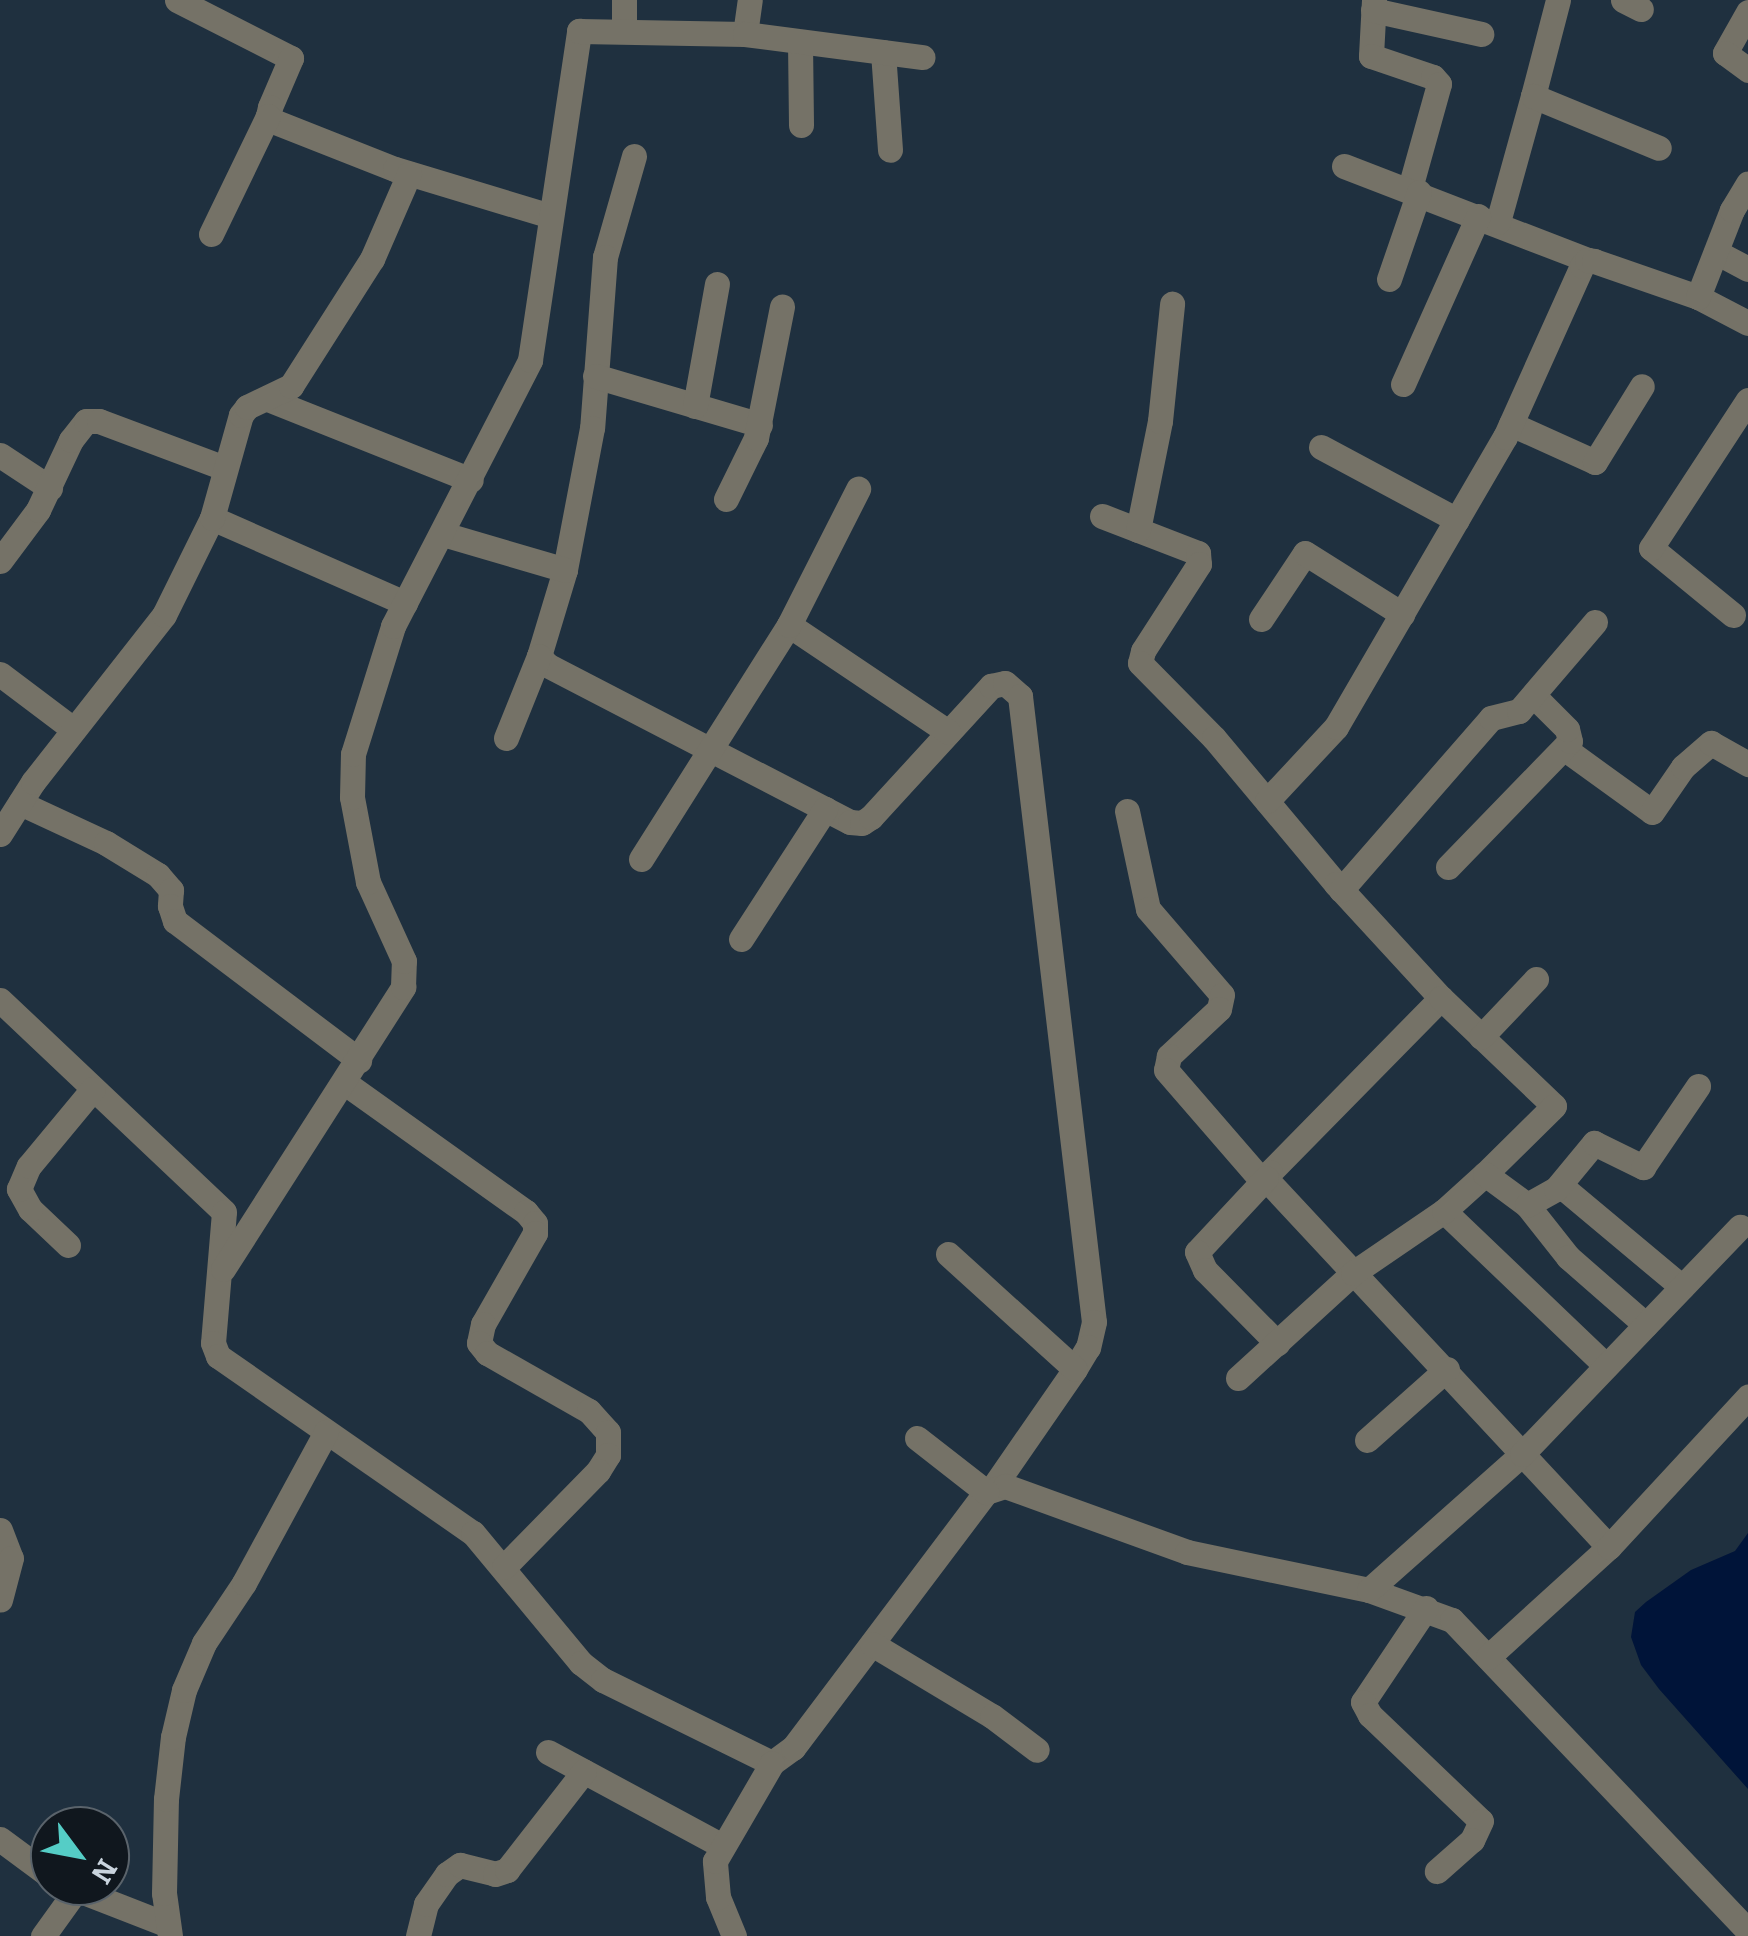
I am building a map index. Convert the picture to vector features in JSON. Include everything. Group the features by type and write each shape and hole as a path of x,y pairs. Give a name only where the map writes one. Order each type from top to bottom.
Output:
{"street":[{"path":"177,0 291,58 268,116 211,234"},
{"path":"624,0 624,30"},
{"path":"744,34 750,0"},
{"path":"1404,384 1488,219 1533,96 1558,0"},
{"path":"1389,279 1439,84 1433,78 1371,56 1373,5 1481,34"},
{"path":"1748,12 1725,53 1748,70"},
{"path":"220,1273 359,1060 392,1007 406,975 368,882 352,797 353,754 363,712 404,603 530,360 579,31 744,34 923,57"},
{"path":"800,42 801,124"},
{"path":"883,52 890,150"},
{"path":"1533,96 1659,148"},
{"path":"268,116 409,174 551,216"},
{"path":"506,738 539,656 566,570 592,428 605,257 634,156"},
{"path":"1344,166 1587,260 1698,297 1748,323"},
{"path":"0,834 73,729 164,616 212,518 241,415 247,407 270,400 291,386 364,272 409,174"},
{"path":"1698,297 1748,183"},
{"path":"1716,252 1748,269"},
{"path":"1266,801 1336,728 1512,424 1587,260"},
{"path":"695,406 717,284"},
{"path":"1138,530 1160,421 1172,304"},
{"path":"726,498 760,425 782,307"},
{"path":"596,376 760,425"},
{"path":"1512,424 1595,462 1642,386"},
{"path":"270,400 471,480"},
{"path":"1733,614 1651,548 1748,400"},
{"path":"0,561 50,488 71,440 86,421 99,421 225,468"},
{"path":"1320,446 1456,520"},
{"path":"0,455 50,488"},
{"path":"641,860 789,624 858,489"},
{"path":"1102,516 1194,550 1200,557 1142,651 1140,663 1214,738 1341,890 1441,998 1554,1106 1444,1210 1353,1272 1238,1378"},
{"path":"212,518 404,603"},
{"path":"443,534 566,570"},
{"path":"1261,619 1305,552 1402,614"},
{"path":"1341,890 1491,718 1519,711 1595,622"},
{"path":"789,624 948,732"},
{"path":"539,656 825,809 862,823 997,682 1006,683 1020,696 1094,1322 1088,1346 1075,1369 990,1490 793,1748 772,1762 721,1845 714,1880 734,1936"},
{"path":"0,674 73,729"},
{"path":"1448,867 1570,741 1568,729 1533,694"},
{"path":"1565,749 1652,812 1683,767 1709,744 1748,764"},
{"path":"20,803 106,843 158,875 172,890 170,906 175,921 359,1060"},
{"path":"742,939 825,809"},
{"path":"1128,811 1148,909 1222,995 1219,1009 1168,1056 1166,1070 1264,1180 1448,1369 1609,1547"},
{"path":"1481,1038 1536,979"},
{"path":"1276,1342 1204,1270 1197,1252 1441,998"},
{"path":"0,1000 224,1212 213,1343 218,1356 473,1534 593,1673 772,1762"},
{"path":"345,1082 526,1212 534,1223 535,1234 483,1324 479,1343 486,1352 589,1412 608,1432 608,1455 598,1471 504,1567"},
{"path":"1527,1205 1560,1185 1594,1143 1643,1167 1698,1086"},
{"path":"68,1245 30,1209 19,1189 29,1166 93,1089"},
{"path":"1485,1174 1527,1205 1568,1257 1646,1325"},
{"path":"1560,1185 1682,1287"},
{"path":"1444,1210 1606,1366"},
{"path":"1370,1590 1522,1454 1740,1227"},
{"path":"948,1254 1075,1369"},
{"path":"1367,1440 1448,1369"},
{"path":"1488,1657 1609,1547 1748,1396"},
{"path":"113,1906 169,1931 166,1799 184,1690 204,1643 244,1583 326,1432"},
{"path":"917,1438 990,1490"},
{"path":"990,1490 1004,1486 1147,1540 1370,1590 1452,1620 1748,1931"},
{"path":"0,1530 11,1558 0,1600"},
{"path":"1426,1608 1363,1702 1370,1715 1481,1821 1472,1840 1437,1871"},
{"path":"872,1644 992,1716 1037,1750"},
{"path":"548,1752 721,1845"},
{"path":"418,1936 426,1904 447,1874 460,1866 495,1874 507,1870 584,1772"},
{"path":"0,1838 30,1861"},
{"path":"43,1936 61,1906"}],"water":[{"path":"1748,1533 1748,1789 1659,1689 1641,1665 1631,1637 1635,1612 1646,1602 1691,1570 1735,1551"}]}
